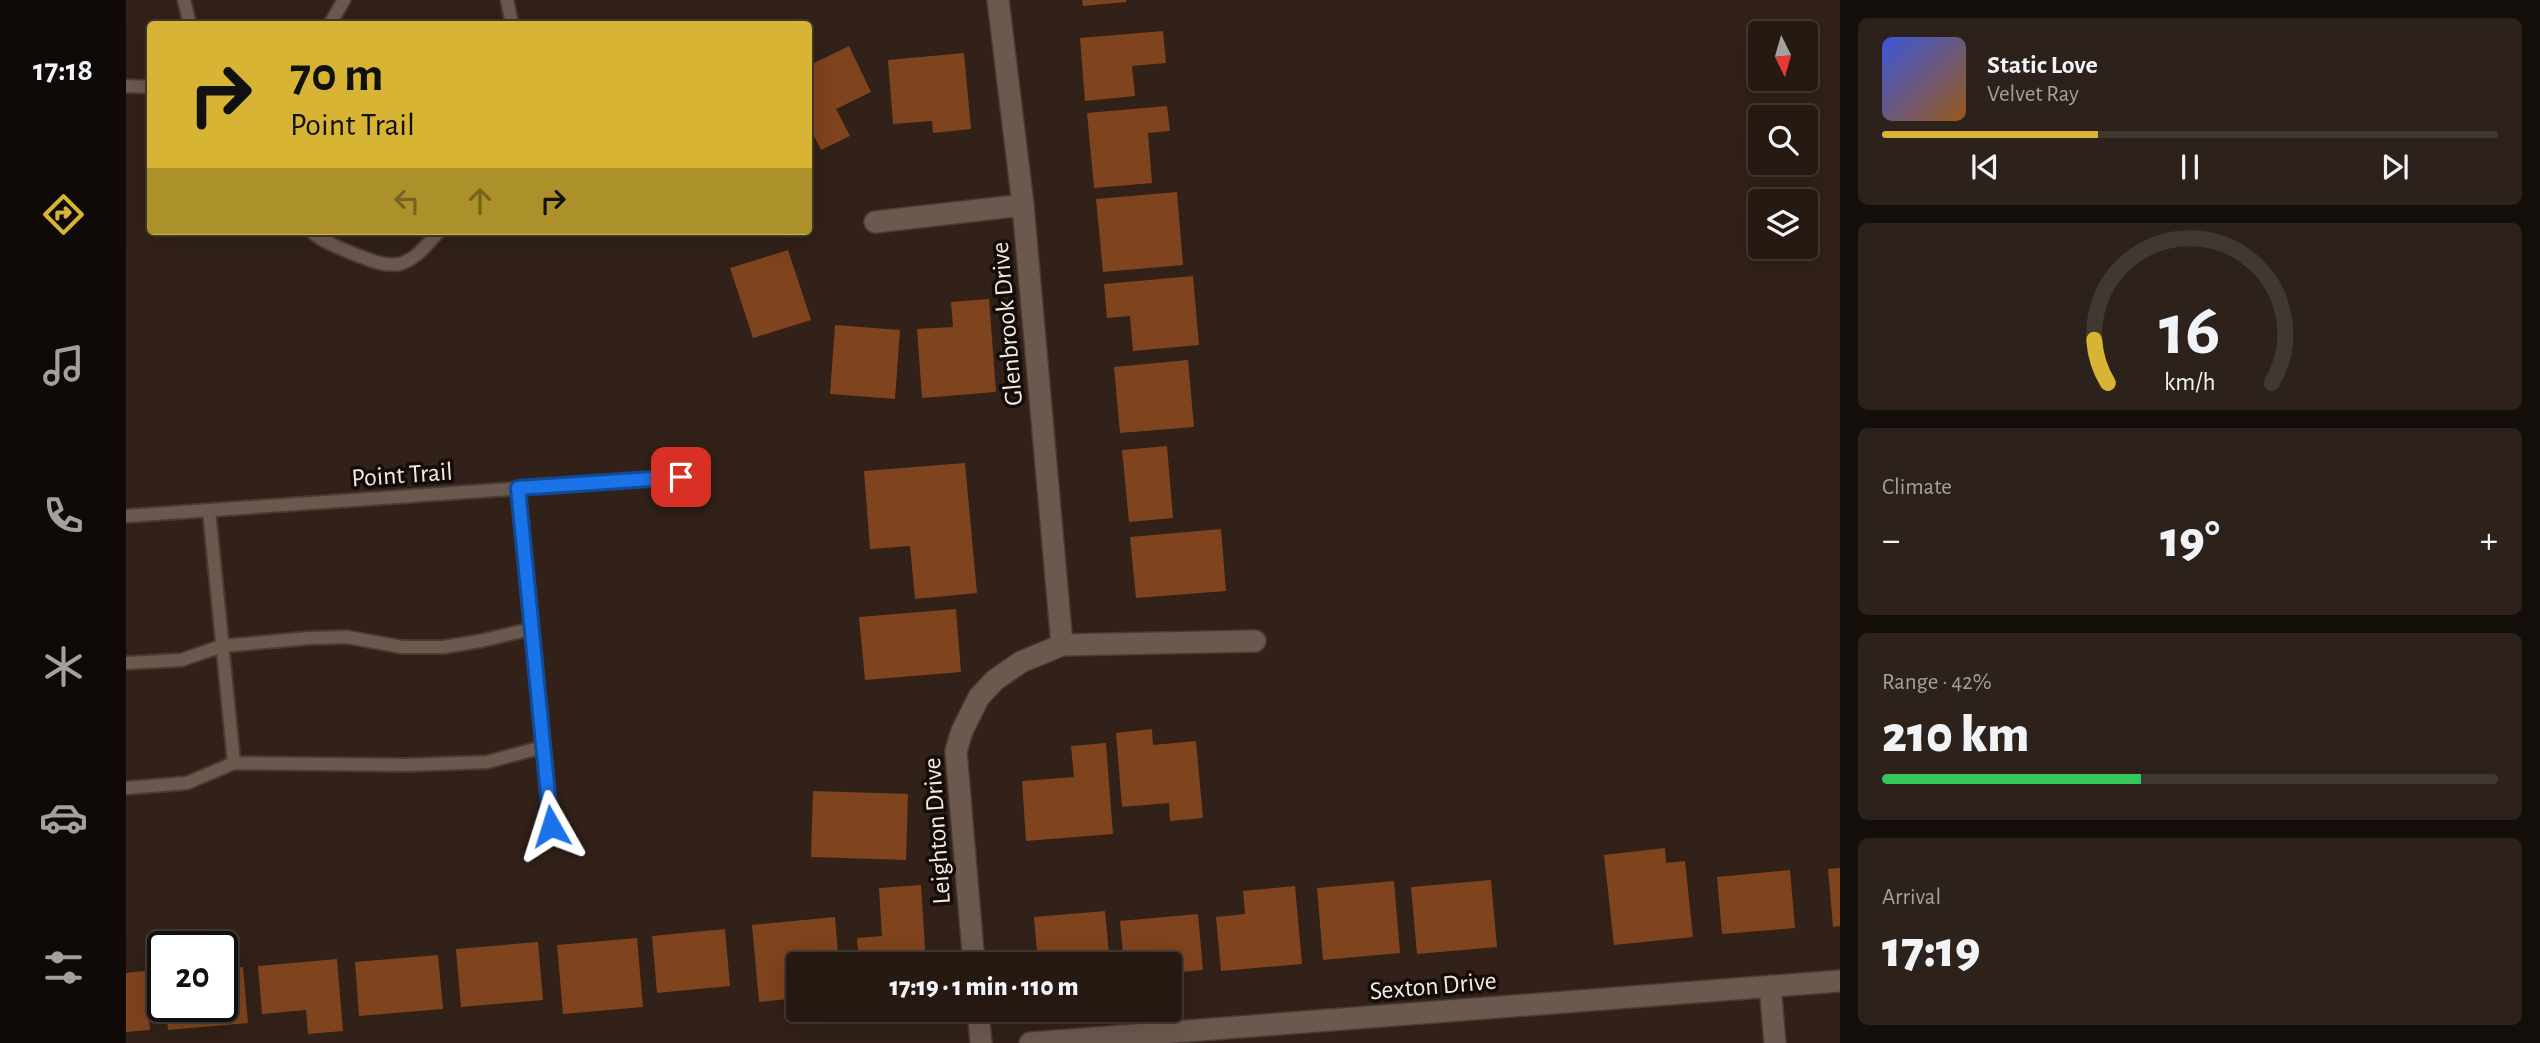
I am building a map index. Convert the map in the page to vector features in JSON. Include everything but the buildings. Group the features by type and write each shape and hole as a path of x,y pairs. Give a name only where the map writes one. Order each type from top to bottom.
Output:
{"street":[{"name":"Glenbrook Drive","path":"998,0 1023,205 1062,645"},
{"path":"875,222 1023,205"},
{"name":"Leighton Drive","path":"973,952 956,751 962,731 979,697 995,680 1021,662 1062,645 1255,641"},
{"name":"Sexton Drive","path":"1030,1043 1840,981"},
{"path":"1770,986 1776,1043"},
{"path":"979,1022 981,1043"}],"lane":[{"path":"184,0 189,21"},
{"path":"332,21 344,0"},
{"path":"507,0 511,21"},
{"path":"126,86 147,87"},
{"path":"317,235 331,244 383,266 397,265 412,258 436,235"},
{"name":"Point Trail","path":"126,516 681,477"},
{"path":"518,488 551,826"},
{"path":"209,510 234,763"},
{"path":"126,663 181,660 222,646 347,637 402,647 444,647 531,629"},
{"path":"126,788 187,783 234,763 408,765 487,762 543,747"}],"route":[{"path":"551,826 518,488 681,477"}]}
